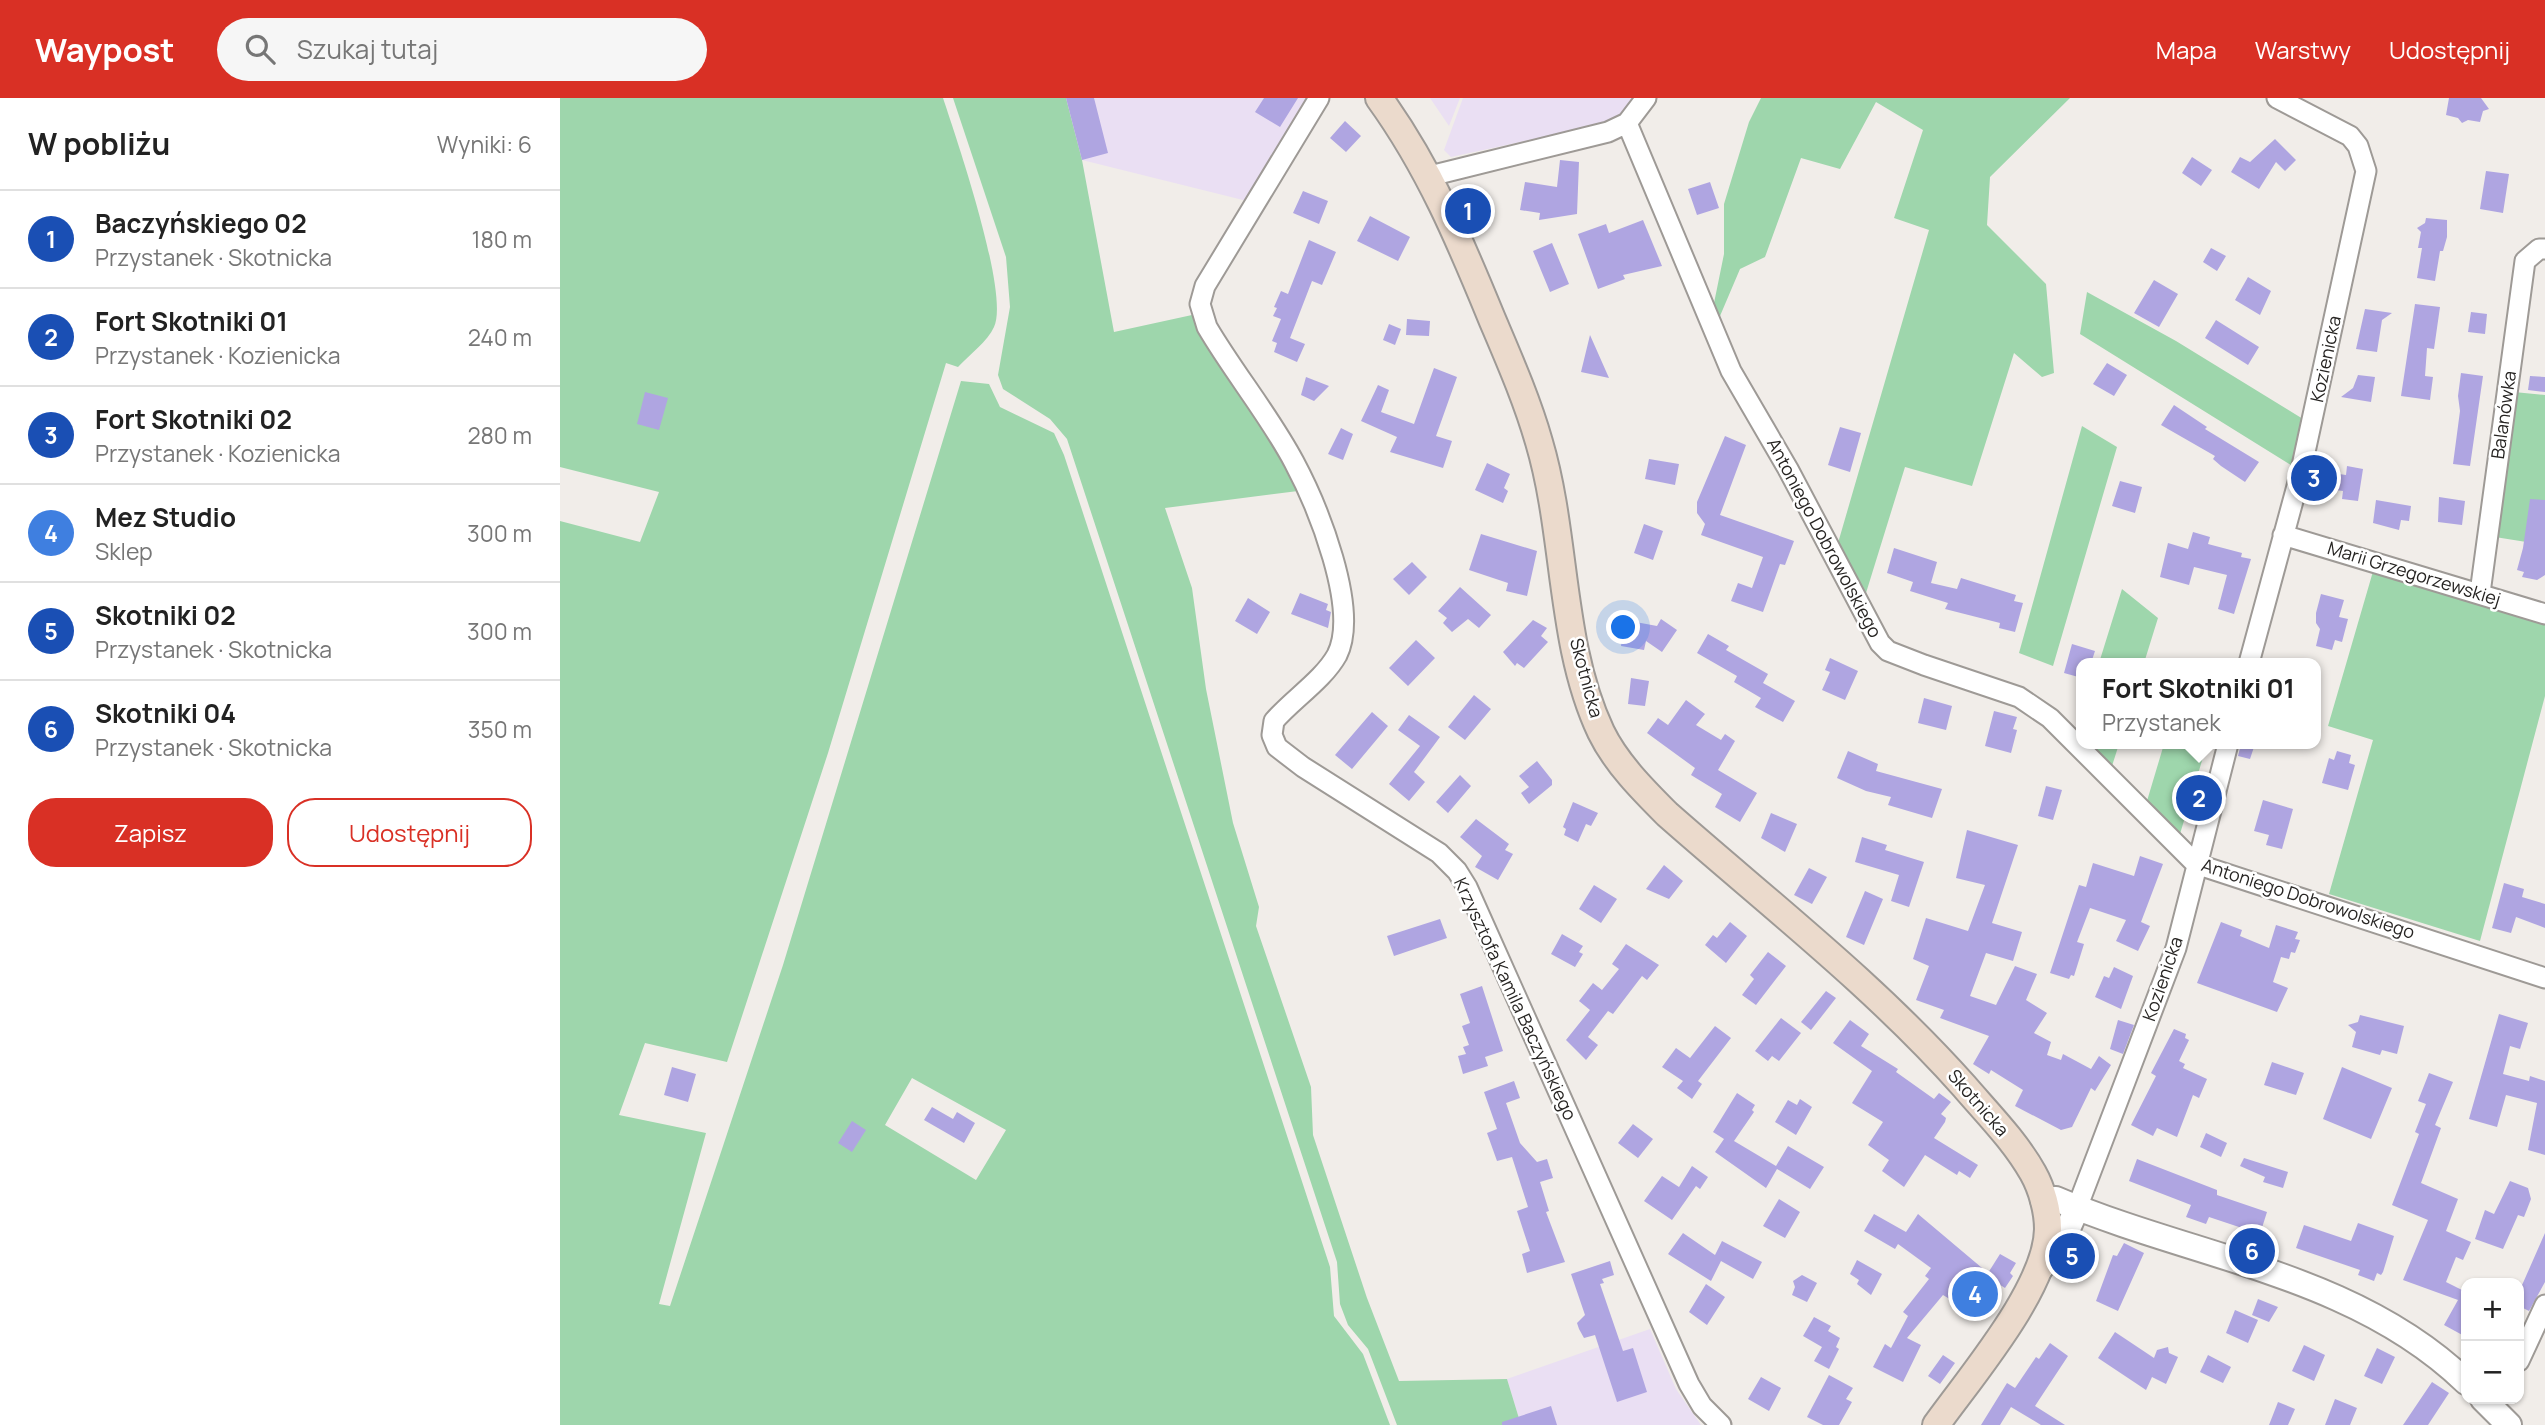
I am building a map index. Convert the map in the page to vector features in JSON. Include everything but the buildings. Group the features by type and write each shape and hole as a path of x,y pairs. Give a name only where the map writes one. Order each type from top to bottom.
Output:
{"main road":[{"name":"Skotnicka","path":"1379,98 1430,176 1453,222 1521,389 1539,443 1552,498 1579,663 1602,735 1641,789 1658,806 1859,979 1936,1055 2016,1147 2033,1173 2045,1208 2046,1240 2038,1272 2020,1305 1936,1425"}],"street":[{"name":"Krzysztofa Kamila Baczyńskiego","path":"1319,98 1205,286 1200,304 1207,327 1293,460 1311,497 1344,604 1343,637 1336,657 1274,721 1272,735 1278,747 1303,767 1438,853 1457,870 1467,887 1689,1384 1702,1406 1721,1425"},
{"path":"1430,176 1608,132 1627,123 1646,98"},
{"name":"Kozienicka","path":"2250,658 2313,421 2366,171 2358,146 2350,136 2277,98"},
{"name":"Antoniego Dobrowolskiego","path":"1627,123 1731,372 1788,469 1880,643 1888,651 1924,665 2020,697 2050,718 2076,744"},
{"name":"Balanówka","path":"2480,593 2525,261 2539,248 2545,249"},
{"name":"Marii Grzegorzewskiej","path":"2283,535 2545,614"},
{"name":"Antoniego Dobrowolskiego","path":"2081,749 2196,864 2545,978"},
{"name":"Kozienicka","path":"2075,1212 2176,948 2227,749"},
{"path":"2045,1208 2065,1219 2075,1212"},
{"path":"2038,1272 2063,1240 2075,1212"},
{"path":"2075,1212 2313,1286 2372,1314 2413,1339 2461,1378"},
{"path":"2524,1350 2545,1305"}],"shaded area":[{"path":"1066,98 1307,98 1247,201 1082,160"},
{"path":"1430,98 1460,98 1449,126"},
{"path":"1463,98 1635,98 1618,121 1451,157 1444,150"},
{"path":"1650,1329 1676,1389 1701,1425 1521,1425 1507,1379"}],"green space":[{"path":"560,98 943,98 988,250 995,283 997,309 994,327 983,343 958,367 946,363 828,753 727,1062 645,1043 619,1115 706,1133 659,1304 670,1306 783,965 961,381 989,384 1000,407 1054,433 1064,455 1330,1267 1334,1316 1363,1354 1390,1425 560,1425 560,521 640,542 659,492 560,467","holes":["912,1078 1006,1130 976,1180 885,1125"]},
{"path":"953,98 1066,98 1082,160 1114,332 1192,315 1277,448 1298,491 1165,508 1192,588 1206,689 1233,823 1259,907 1256,926 1311,1087 1313,1135 1367,1298 1399,1381 1507,1379 1521,1425 1397,1425 1368,1349 1348,1325 1340,1304 1337,1262 1067,439 1050,419 1003,389 998,375 1010,307 1006,257"},
{"path":"1761,98 2070,98 1990,177 1987,225 2046,284 2054,373 2042,377 2014,353 1972,486 1905,467 1866,593 1838,543 1929,230 1894,218 1923,130 1876,102 1840,169 1801,158 1765,257 1740,269 1720,316 1713,308 1724,254 1724,204 1749,122"},
{"path":"2087,292 2176,341 2303,419 2294,467 2080,334"},
{"path":"2514,392 2545,395 2545,545 2495,537"},
{"path":"2082,426 2117,447 2053,666 2019,653"},
{"path":"2374,568 2545,622 2545,696 2480,941 2329,894 2373,740 2328,726"},
{"path":"2122,589 2158,618 2146,658 2101,658"},
{"path":"2093,749 2117,749 2112,766"},
{"path":"2163,749 2206,749 2180,834 2147,801"}],"place":[{"name":"Baczyńskiego 02","path":"1468,211"},
{"name":"Fort Skotniki 02","path":"2314,478"},
{"name":"Fort Skotniki 01","path":"2199,798"},
{"name":"Skotniki 04","path":"2252,1251"},
{"name":"Skotniki 02","path":"2072,1256"},
{"name":"Mez Studio","path":"1975,1294"}]}
